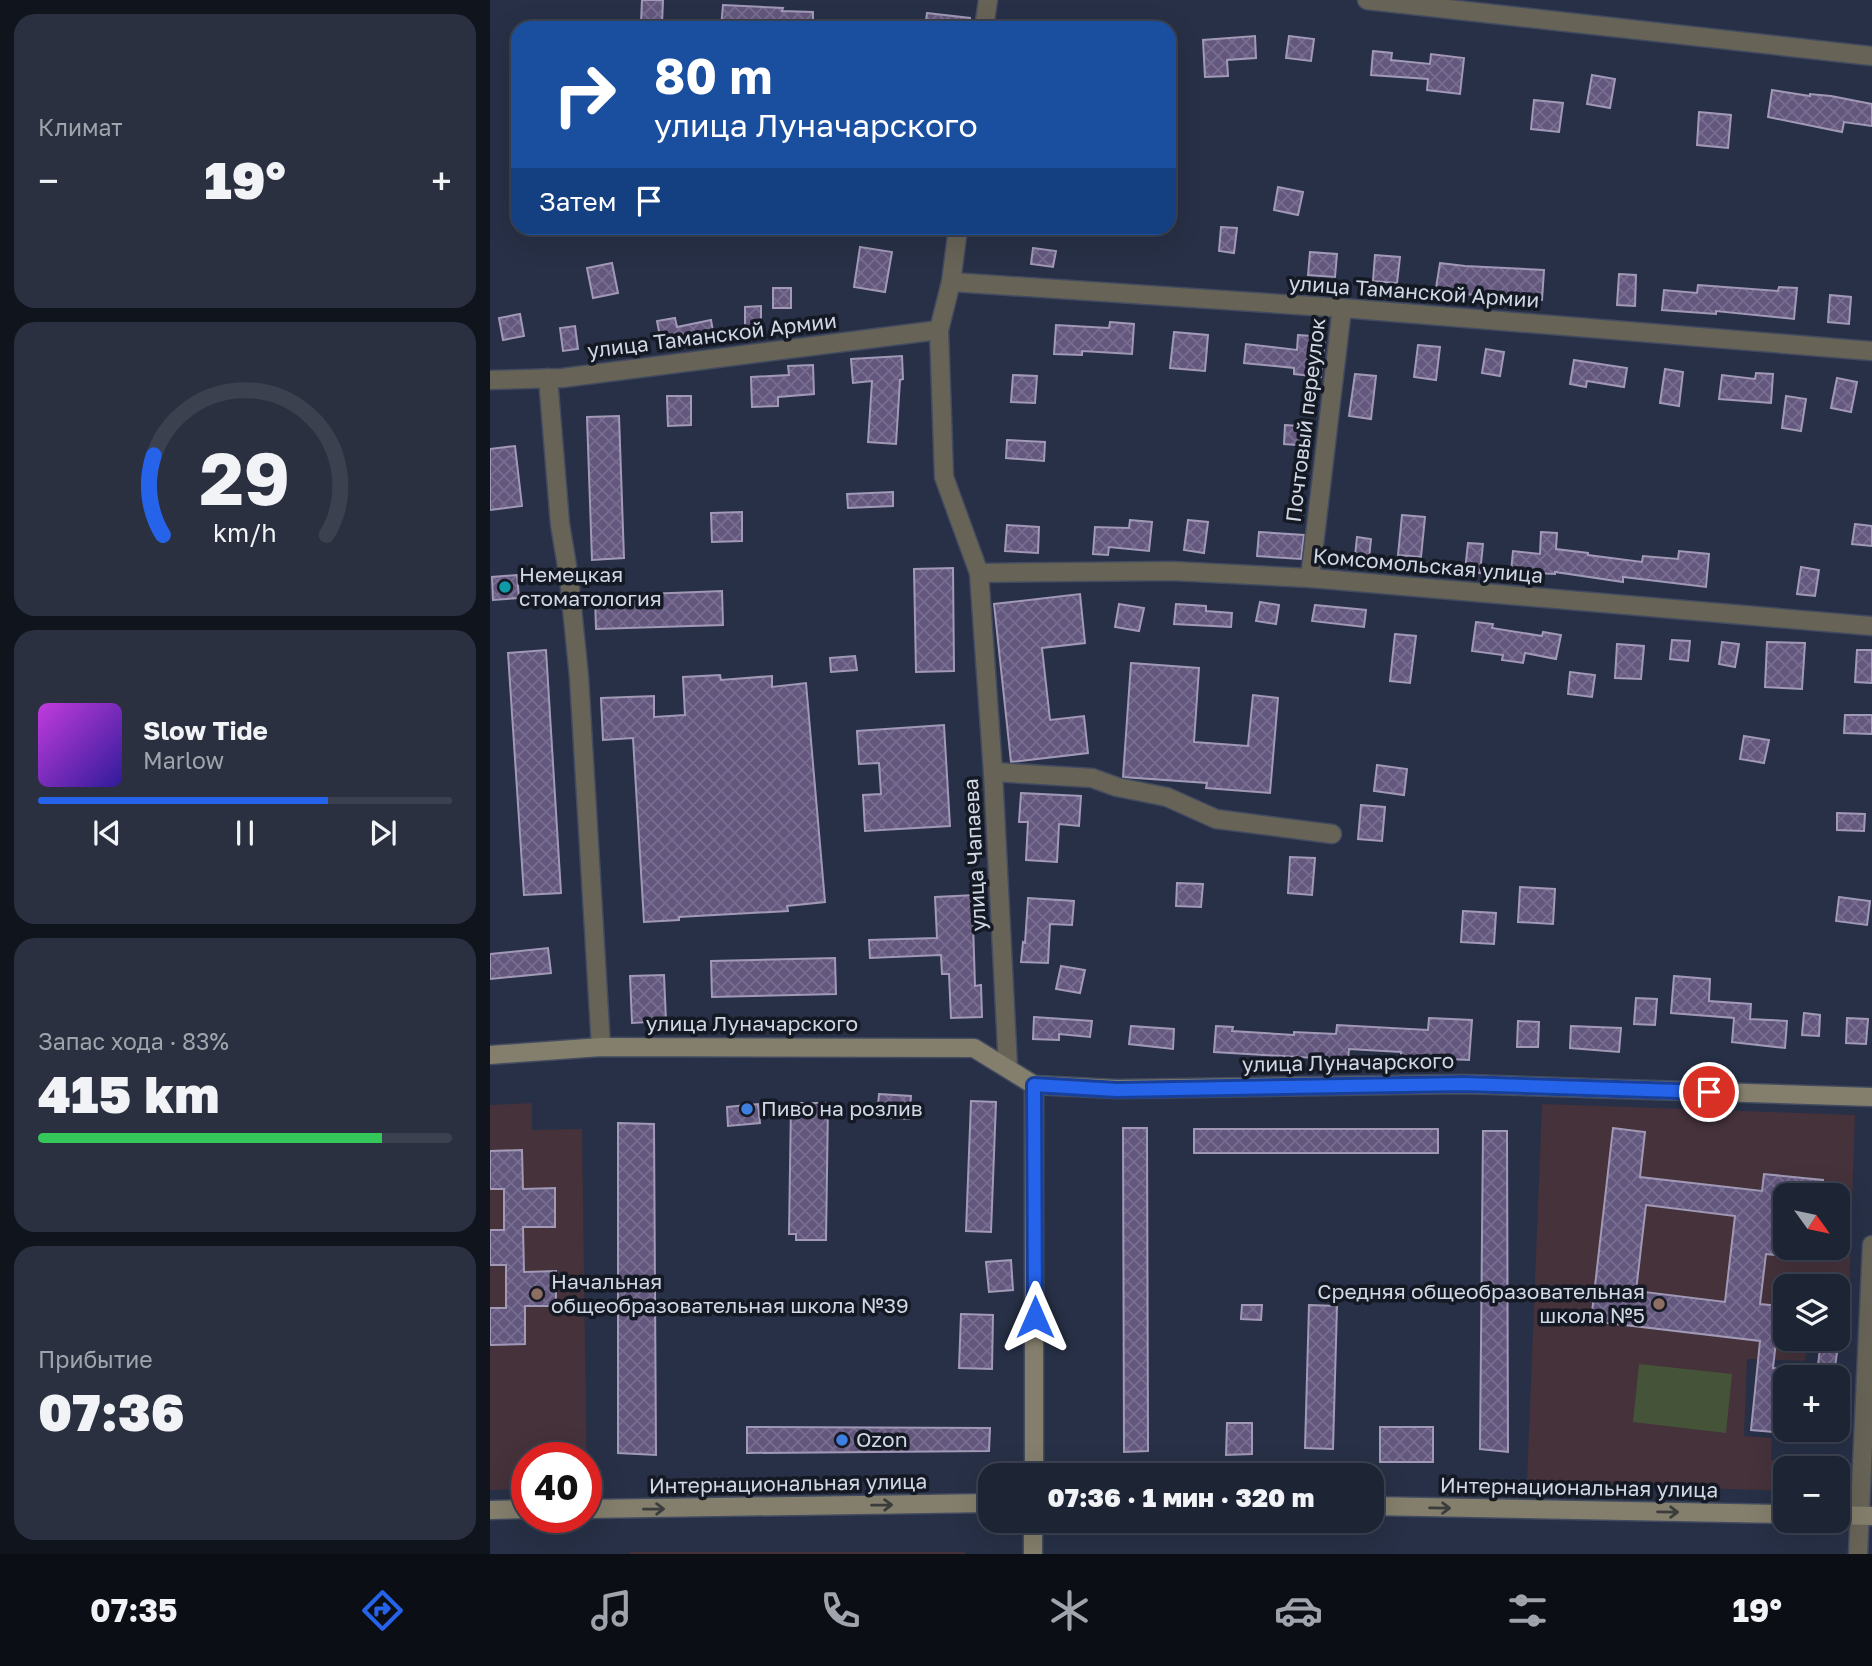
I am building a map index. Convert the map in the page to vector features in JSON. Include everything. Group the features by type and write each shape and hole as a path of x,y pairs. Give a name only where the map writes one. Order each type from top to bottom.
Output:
{"street":[{"path":"985,21 988,0"},
{"path":"1367,0 1872,56"},
{"name":"улица Чапаева","path":"957,235 951,282 939,330 944,477 979,573 993,772 1008,1069"},
{"name":"улица Таманской Армии","path":"951,282 1342,308 1872,351"},
{"name":"Почтовый переулок","path":"1311,578 1342,308"},
{"name":"улица Таманской Армии","path":"490,380 548,378 939,330"},
{"path":"548,378 560,524 569,578 579,677 601,1046"},
{"name":"Комсомольская улица","path":"979,573 1172,571 1311,578 1872,626"},
{"path":"993,772 1092,778 1117,787 1167,797 1216,819 1332,834"},
{"name":"улица Луначарского","path":"490,1055 601,1046 974,1048 1008,1069"},
{"path":"1008,1069 1034,1085 1034,1463"},
{"name":"улица Луначарского","path":"1034,1085 1117,1090 1464,1084 1872,1097"},
{"path":"1858,1554 1866,1516 1872,1245"},
{"name":"Интернациональная улица","path":"602,1509 978,1503"},
{"name":"Интернациональная улица","path":"1384,1507 1773,1514"},
{"path":"490,1510 511,1509"},
{"path":"1033,1533 1033,1554"}],"shaded area":[{"name":"Начальная общеобразовательная школа №39","path":"532,1103 532,1130 582,1129 586,1442 511,1442 511,1489 490,1490 490,1105"},
{"name":"Средняя общеобразовательная школа №5","path":"1542,1104 1855,1115 1850,1274 1773,1274 1773,1351 1807,1351 1805,1361 1747,1359 1744,1436 1772,1438 1773,1491 1527,1482"},
{"path":"965,1552 965,1554 630,1554"}],"green space":[{"path":"1639,1364 1732,1374 1726,1433 1633,1422"}],"building":[{"path":"642,0 663,0 662,21 641,21"},
{"path":"723,5 813,12 813,21 722,21"},
{"path":"927,13 970,18 970,21 926,21"},
{"path":"1255,36 1256,58 1227,60 1228,76 1205,77 1203,40"},
{"path":"1289,36 1314,39 1311,61 1286,58"},
{"path":"1373,51 1392,53 1391,60 1430,64 1431,54 1464,58 1460,94 1427,90 1428,79 1371,75"},
{"path":"1592,75 1615,79 1610,108 1587,104"},
{"path":"1772,90 1810,96 1831,96 1872,104 1872,126 1844,122 1842,132 1768,117"},
{"path":"1534,100 1563,103 1559,132 1531,129"},
{"path":"1699,112 1731,115 1728,148 1697,145"},
{"path":"1278,187 1303,192 1298,215 1274,210"},
{"path":"1221,227 1237,228 1234,253 1219,251"},
{"path":"860,247 892,252 885,292 854,287"},
{"path":"1033,248 1056,251 1053,267 1031,264"},
{"path":"1310,252 1337,254 1335,277 1308,275"},
{"path":"1375,255 1400,257 1397,283 1373,281"},
{"path":"612,263 618,293 593,298 587,268"},
{"path":"1440,263 1544,270 1542,300 1462,294 1436,288"},
{"path":"1619,274 1636,275 1635,306 1617,305"},
{"path":"1698,285 1778,291 1779,287 1797,288 1794,319 1716,311 1716,314 1662,310 1664,290 1697,293"},
{"path":"773,288 791,288 791,308 773,308"},
{"path":"1830,295 1851,297 1849,324 1828,322"},
{"path":"761,306 761,325 745,326 745,307"},
{"path":"520,314 524,336 503,340 499,318"},
{"path":"675,318 677,327 711,320 714,337 662,347 657,321"},
{"path":"1110,322 1134,324 1132,354 1082,351 1082,355 1054,354 1056,325 1109,328"},
{"path":"575,326 578,349 563,351 560,328"},
{"path":"1174,332 1208,335 1205,371 1170,368"},
{"path":"1298,335 1325,337 1321,377 1294,374 1294,368 1244,363 1246,344 1297,350"},
{"path":"1418,345 1440,347 1436,380 1414,377"},
{"path":"1486,349 1504,352 1500,376 1482,373"},
{"path":"902,356 903,379 900,380 896,444 868,442 872,381 853,383 851,359"},
{"path":"1574,360 1627,368 1624,387 1587,381 1586,387 1570,384"},
{"path":"813,365 814,394 778,397 778,406 752,407 751,377 789,375 788,366"},
{"path":"1665,369 1683,372 1679,406 1660,403"},
{"path":"1756,373 1773,374 1771,403 1719,399 1722,375 1755,379"},
{"path":"1355,374 1376,376 1371,419 1349,416"},
{"path":"1013,375 1037,376 1035,403 1011,402"},
{"path":"1837,378 1857,382 1851,412 1831,408"},
{"path":"667,396 691,396 691,425 668,426"},
{"path":"1786,396 1806,399 1801,431 1782,428"},
{"path":"619,416 624,558 592,560 587,417"},
{"path":"1285,425 1312,427 1310,446 1284,444"},
{"path":"1007,440 1045,442 1044,461 1006,458"},
{"path":"515,446 522,506 490,510 490,449"},
{"path":"893,492 893,506 848,508 847,494"},
{"path":"742,512 742,541 712,542 711,513"},
{"path":"1402,515 1425,517 1421,557 1398,555"},
{"path":"1130,520 1152,522 1149,551 1109,547 1108,555 1093,554 1095,527 1129,528"},
{"path":"1188,520 1208,522 1204,553 1184,550"},
{"path":"1855,524 1872,526 1872,546 1852,544"},
{"path":"1007,525 1039,527 1038,553 1005,551"},
{"path":"1259,532 1304,535 1301,559 1257,556"},
{"path":"1541,532 1557,533 1556,549 1588,555 1642,562 1643,556 1678,559 1679,551 1709,554 1706,587 1623,577 1623,582 1555,572 1511,572 1513,551 1540,554"},
{"path":"1357,537 1371,539 1369,558 1355,556"},
{"path":"1468,543 1483,544 1480,573 1465,571"},
{"path":"1801,567 1819,570 1815,596 1797,594"},
{"path":"953,568 954,671 916,672 914,569"},
{"name":"Немецкая стоматология","path":"517,575 519,598 493,600 492,577"},
{"path":"722,591 723,625 596,629 595,596"},
{"path":"1080,594 1085,643 1042,648 1050,720 1084,716 1088,753 1011,762 994,604"},
{"path":"1260,602 1279,605 1276,624 1256,621"},
{"path":"1119,604 1144,608 1139,631 1115,627"},
{"path":"1176,604 1206,606 1206,611 1232,613 1231,627 1174,624"},
{"path":"1315,605 1366,610 1364,627 1312,621"},
{"path":"1476,622 1493,624 1492,628 1542,636 1543,632 1561,635 1556,659 1525,653 1523,663 1502,660 1503,655 1472,651"},
{"path":"1395,634 1416,636 1410,683 1390,681"},
{"path":"1672,640 1690,641 1688,661 1670,659"},
{"path":"1722,642 1739,644 1735,667 1719,664"},
{"path":"1767,642 1805,643 1802,689 1765,687"},
{"path":"1617,644 1644,646 1641,679 1615,678"},
{"path":"546,650 561,893 524,895 508,653"},
{"path":"1857,650 1872,650 1872,683 1855,682"},
{"path":"855,656 857,670 831,672 830,658"},
{"path":"1131,663 1199,668 1194,742 1248,746 1253,695 1278,698 1270,793 1206,788 1207,783 1123,777"},
{"path":"1570,672 1595,675 1592,697 1568,694"},
{"path":"720,675 721,680 772,676 772,687 806,683 825,902 787,906 788,911 679,917 679,920 644,922 633,738 603,740 601,698 654,696 654,717 685,715 683,677"},
{"path":"1845,715 1872,715 1872,734 1844,733"},
{"path":"944,725 950,826 865,831 863,795 881,794 879,763 859,764 857,731"},
{"path":"1744,736 1769,740 1764,763 1740,759"},
{"path":"1377,765 1407,769 1404,795 1374,791"},
{"path":"1021,793 1081,796 1079,826 1059,824 1057,862 1026,860 1028,822 1019,822"},
{"path":"1361,805 1385,807 1382,841 1358,839"},
{"path":"1837,813 1865,814 1864,831 1837,830"},
{"path":"1290,857 1315,858 1312,895 1288,893"},
{"path":"1177,883 1203,884 1201,907 1176,906"},
{"path":"1520,887 1555,889 1553,924 1518,922"},
{"path":"975,895 975,986 981,985 982,1017 951,1018 949,974 942,974 941,955 870,958 869,940 937,938 935,897"},
{"path":"1839,897 1870,901 1867,925 1836,921"},
{"path":"1028,898 1074,901 1072,925 1050,924 1048,963 1021,962"},
{"path":"1463,911 1496,913 1494,944 1461,942"},
{"path":"548,948 551,973 490,979 490,954"},
{"path":"835,958 836,994 712,997 711,961"},
{"path":"1061,966 1085,970 1080,993 1056,989"},
{"path":"664,975 666,1021 632,1023 630,976"},
{"path":"1674,976 1710,979 1709,1001 1751,1004 1750,1019 1787,1021 1785,1048 1732,1042 1734,1018 1671,1013"},
{"path":"1636,998 1657,999 1655,1025 1634,1024"},
{"path":"1804,1013 1820,1015 1819,1036 1802,1035"},
{"path":"1034,1017 1092,1021 1090,1037 1059,1034 1059,1040 1033,1039"},
{"path":"1429,1018 1472,1020 1469,1060 1401,1057 1401,1052 1349,1049 1348,1060 1214,1052 1216,1026 1233,1027 1232,1031 1294,1035 1294,1032 1336,1034 1337,1025 1428,1030"},
{"path":"1847,1018 1868,1019 1866,1044 1846,1043"},
{"path":"1518,1021 1539,1022 1538,1047 1517,1047"},
{"path":"1131,1026 1174,1029 1173,1049 1129,1044"},
{"path":"1571,1026 1621,1028 1619,1052 1570,1048"},
{"path":"879,1094 911,1096 909,1119 877,1117"},
{"path":"971,1101 996,1102 991,1232 966,1231"},
{"path":"791,1103 828,1103 826,1240 796,1240 796,1234 789,1234"},
{"path":"758,1104 760,1123 728,1126 727,1107"},
{"path":"618,1123 654,1124 656,1455 618,1453"},
{"path":"1123,1128 1147,1128 1148,1451 1124,1452"},
{"path":"1613,1128 1645,1132 1640,1177 1762,1191 1764,1174 1823,1180 1823,1183 1773,1183 1773,1255 1766,1254 1760,1304 1773,1305 1773,1432 1751,1430 1760,1341 1591,1321","holes":["1646,1205 1735,1216 1725,1302 1636,1291"]},
{"path":"1194,1129 1438,1129 1438,1153 1194,1153"},
{"path":"1483,1131 1507,1131 1508,1452 1480,1449"},
{"path":"522,1150 523,1189 555,1188 555,1227 523,1227 524,1272 556,1271 556,1306 525,1306 525,1344 490,1345 490,1308 506,1308 506,1265 490,1265 490,1230 504,1230 504,1189 490,1189 490,1151"},
{"path":"1011,1260 1013,1290 989,1292 986,1262"},
{"path":"1242,1305 1262,1305 1261,1320 1241,1319"},
{"path":"1309,1305 1337,1306 1333,1449 1305,1448"},
{"path":"961,1314 993,1315 992,1369 959,1368"},
{"path":"1820,1351 1837,1351 1835,1365 1818,1365"},
{"path":"1227,1423 1252,1423 1252,1454 1226,1455"},
{"path":"747,1427 990,1428 989,1451 747,1453"},
{"path":"1380,1427 1433,1427 1433,1462 1380,1462"}],"place":[{"name":"Немецкая стоматология","path":"505,587"},
{"name":"Пиво на розлив","path":"747,1109"},
{"name":"Начальная общеобразовательная школа №39","path":"537,1294"},
{"name":"Средняя общеобразовательная школа №5","path":"1659,1304"},
{"name":"Ozon","path":"842,1440"}],"route":[{"path":"1035,1317 1034,1085 1117,1090 1464,1084 1709,1092"}]}
